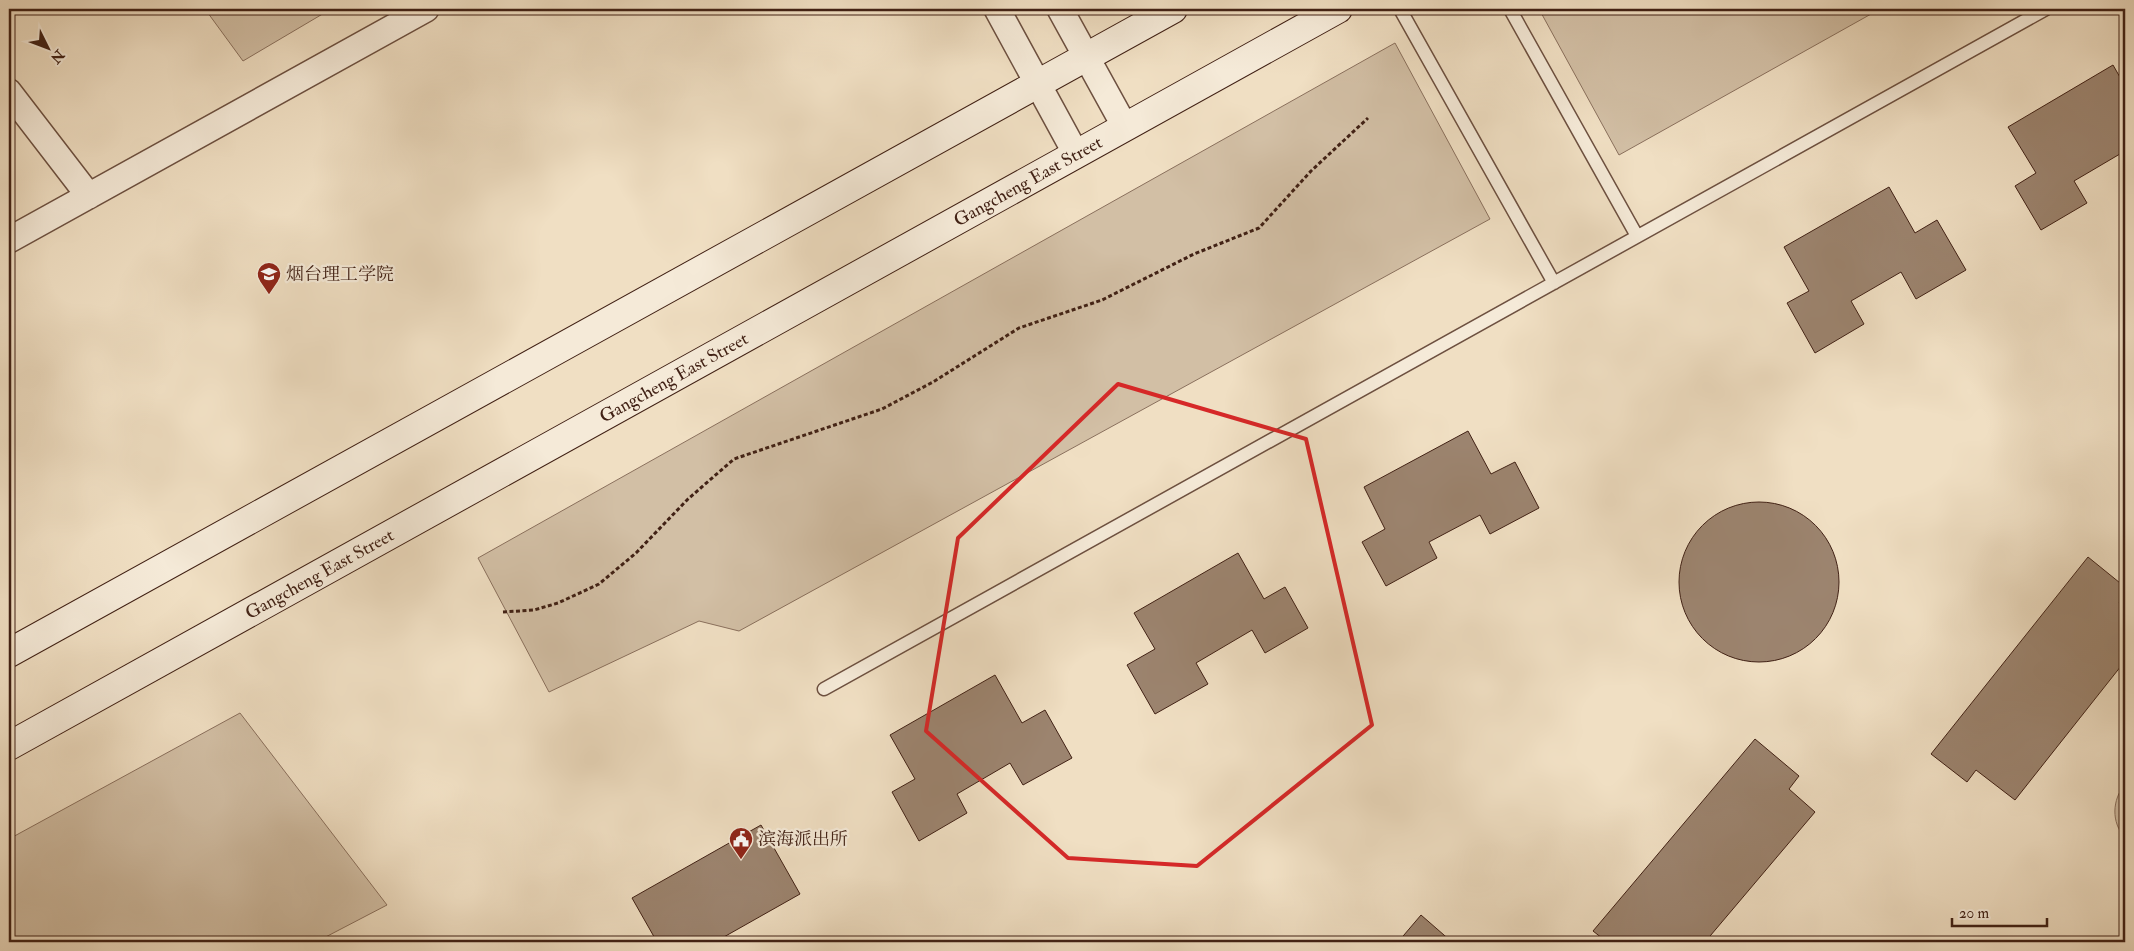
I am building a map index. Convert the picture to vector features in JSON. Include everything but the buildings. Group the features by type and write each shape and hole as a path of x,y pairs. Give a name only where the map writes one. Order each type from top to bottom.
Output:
{"main road":[{"path":"9,653 1173,9"},
{"name":"Gangcheng East Street","path":"9,746 1338,9"}],"street":[{"path":"9,240 426,9"},
{"path":"997,9 1076,154"},
{"path":"1060,9 1125,127"},
{"path":"9,92 89,196"}],"lane":[{"path":"1400,9 1554,283"},
{"path":"1510,9 1637,236"},
{"path":"824,689 2046,9"}],"path":[{"path":"503,612 534,610 558,603 599,584 636,553 688,498 734,459 882,409 933,382 1019,328 1102,300 1194,254 1259,228 1311,171 1368,118"}],"highlighted area":[{"path":"1118,384 1306,439 1372,725 1197,866 1068,858 926,731 958,538"}],"shaded area":[{"path":"205,9 331,9 243,61"},
{"path":"1539,9 1880,9 1619,155"},
{"path":"1395,43 1490,219 739,631 699,621 549,692 478,558"},
{"path":"240,713 387,905 316,942 9,942 9,839"},
{"path":"2125,784 2125,838 2117,825 2115,811 2118,797"}],"place":[{"name":"烟台理工学院","path":"269,295"},
{"name":"滨海派出所","path":"741,860"}]}
